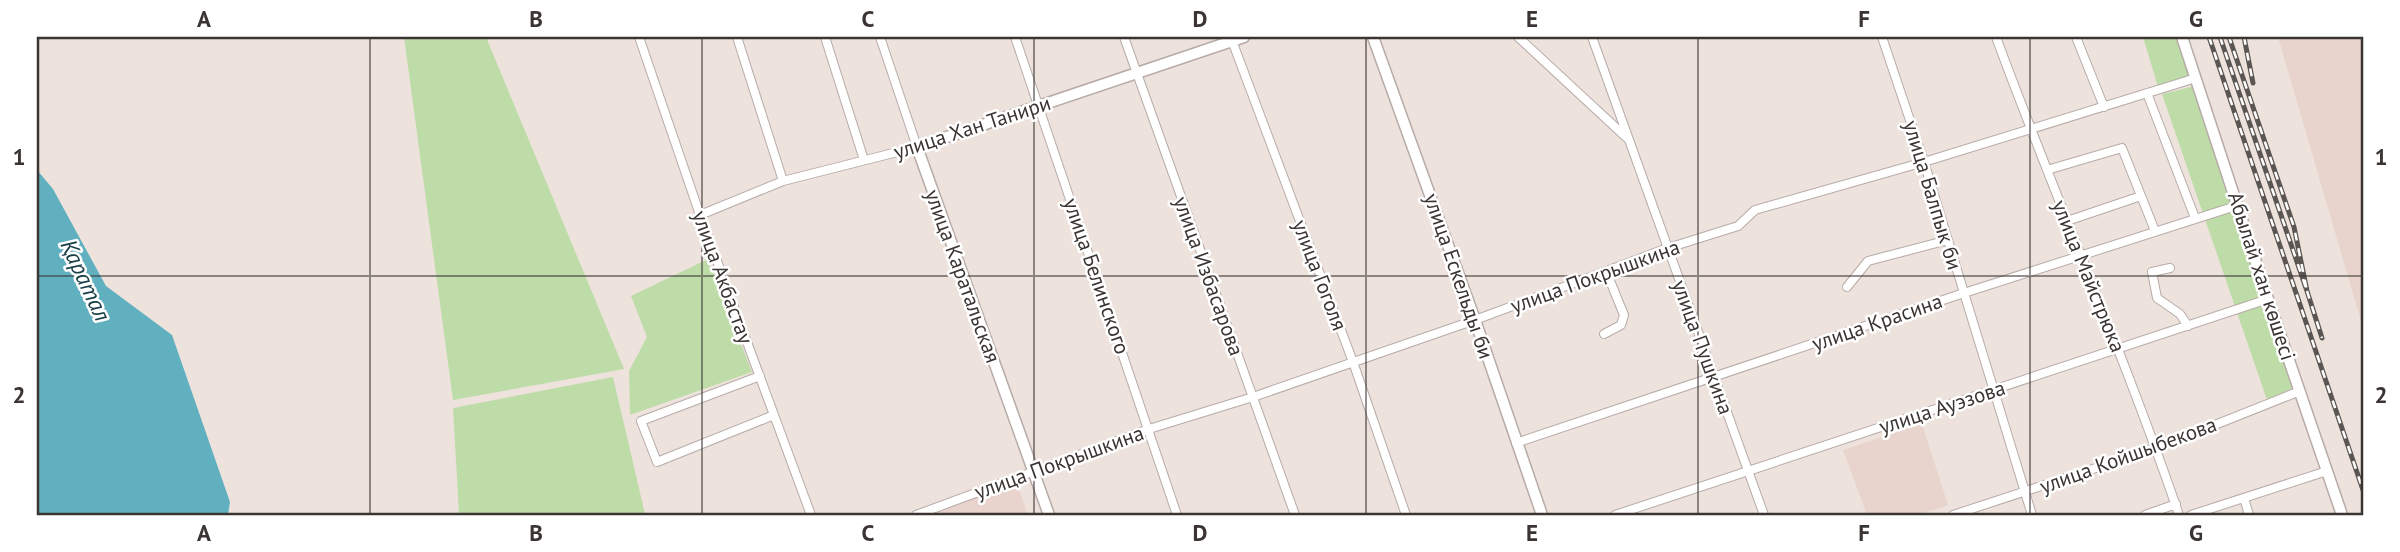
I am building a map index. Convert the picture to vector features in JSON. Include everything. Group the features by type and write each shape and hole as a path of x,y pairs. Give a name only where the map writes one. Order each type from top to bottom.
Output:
{"street":[{"name":"улица Акбастау","path":"639,37 700,215 811,515"},
{"path":"737,37 783,181"},
{"path":"825,37 864,160"},
{"name":"улица Каратальская","path":"880,37 1049,515"},
{"name":"улица Белинского","path":"1014,37 1177,515"},
{"name":"улица Избасарова","path":"1124,37 1295,515"},
{"name":"улица Хан Танири","path":"700,215 783,181 917,147 1231,39 1244,37"},
{"name":"улица Ескельды би","path":"1373,37 1542,515"},
{"name":"улица Пушкина","path":"1518,37 1629,140"},
{"name":"улица Пушкина","path":"1591,37 1764,515"},
{"name":"улица Балпык би","path":"1882,37 1924,162 2032,515"},
{"name":"улица Майстрюка","path":"1996,37 2157,448 2179,515"},
{"path":"2076,37 2104,107"},
{"name":"Абылай хан көшесі","path":"2182,37 2342,515"},
{"name":"улица Гоголя","path":"1231,39 1353,362 1406,515"},
{"name":"улица Покрышкина","path":"916,515 1149,429 1253,397 1475,320 1668,248 1738,226 1755,210 1924,162 2196,78"},
{"path":"2147,93 2195,218"},
{"path":"2047,170 2122,148 2155,231"},
{"path":"2067,221 2141,196"},
{"name":"улица Красина","path":"1516,443 1964,293 2239,205"},
{"path":"1847,287 1868,261 1948,240"},
{"path":"2170,268 2152,272 2157,298 2180,314 2188,326"},
{"path":"1604,334 1621,325 1624,315 1606,271"},
{"name":"улица Ауэзова","path":"1615,515 2268,299"},
{"path":"760,376 641,421 657,462 774,415"},
{"name":"улица Койшыбекова","path":"1954,515 2157,448 2301,391"},
{"path":"2191,515 2327,471"},
{"path":"2244,498 2249,515"},
{"path":"2145,515 2175,504"}],"shaded area":[{"path":"2278,37 2363,37 2363,328"},
{"path":"1922,424 1948,505 1918,515 1867,515 1843,450"},
{"path":"1015,478 1028,515 916,515"}],"green space":[{"path":"404,37 486,37 624,369 453,400"},
{"path":"2143,37 2180,37 2193,76 2158,87"},
{"path":"2195,86 2295,387 2267,400 2162,94"},
{"path":"708,259 752,372 630,415 629,371 647,337 631,296"},
{"path":"613,377 645,514 459,515 453,408"}],"water":[{"name":"Қаратал","path":"37,170 53,189 106,286 172,335 230,502 228,515 37,515"}],"railway":[{"path":"2209,37 2363,490"},
{"path":"2220,37 2307,291 2294,227 2229,37"},
{"path":"2244,37 2253,83"},
{"path":"2307,291 2322,338"}]}
